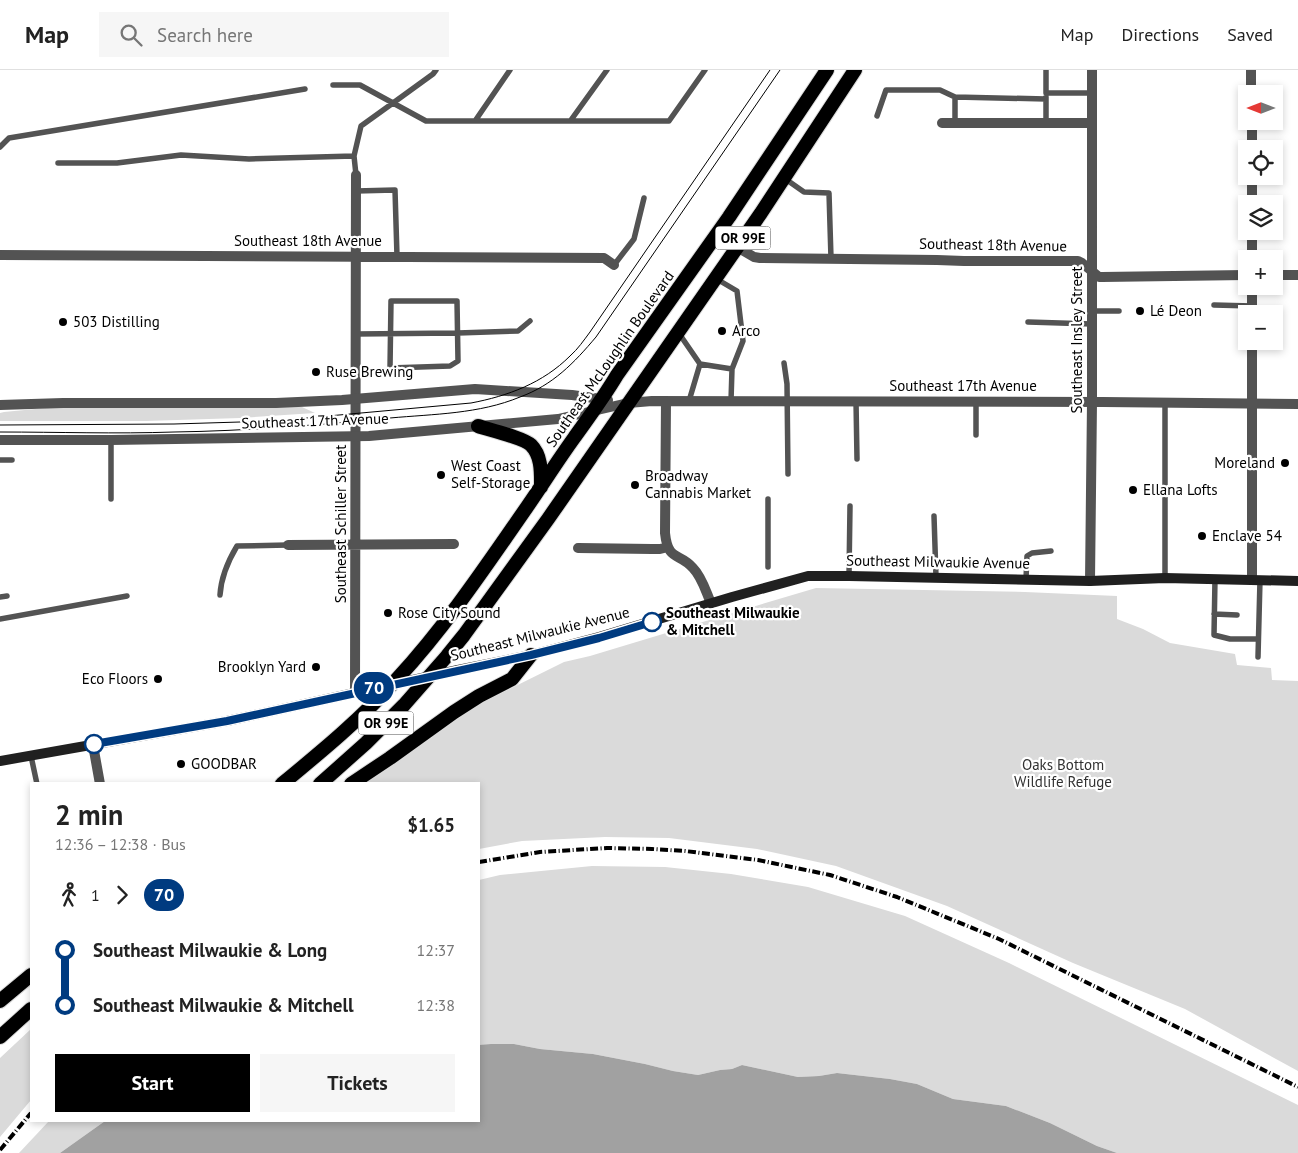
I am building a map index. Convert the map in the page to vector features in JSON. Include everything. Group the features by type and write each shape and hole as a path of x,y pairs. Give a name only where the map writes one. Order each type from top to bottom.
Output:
{"highway":[{"name":"Southeast McLoughlin Boulevard","path":"284,782 369,709 404,672 460,603 729,216 827,70"},
{"name":"OR 99E","path":"322,782 366,743 404,705 447,656 548,518 784,178 855,70"},
{"path":"478,426 531,445 537,454 540,466 541,487"},
{"path":"354,782 454,712 479,696 512,680 531,655"},
{"path":"0,1001 30,976"},
{"path":"0,1037 30,1010"}],"main road":[{"name":"Southeast Milwaukie Avenue","path":"0,761 227,721 531,655 599,638 711,603 808,576 1090,580 1165,578 1298,581"}],"street":[{"name":"Southeast Insley Street","path":"1090,580 1092,70"},
{"path":"1251,70 1251,85"},
{"path":"942,123 1092,123"},
{"name":"Southeast Schiller Street","path":"356,175 355,545 357,692"},
{"name":"Southeast 18th Avenue","path":"736,247 754,257 760,258 1078,261 1102,278 1238,275"},
{"name":"Southeast 18th Avenue","path":"0,255 604,258 614,264"},
{"path":"1283,275 1298,275"},
{"path":"1252,350 1256,580"},
{"name":"Southeast 17th Avenue","path":"0,404 276,403 356,399 475,389 572,395 598,405"},
{"name":"Southeast 17th Avenue","path":"0,440 356,437 558,419 598,405 666,401 1298,404"},
{"path":"666,401 665,533 668,547 670,552 692,567 702,582 711,603"},
{"path":"288,546 454,544"},
{"path":"578,548 660,549 668,547"},
{"path":"93,745 100,782"}],"lane":[{"path":"356,175 354,156 361,126 436,70"},
{"path":"475,121 510,70"},
{"path":"571,120 607,70"},
{"path":"333,84 360,85 426,121 669,121 705,70"},
{"path":"1046,70 1046,123"},
{"path":"0,138 305,89"},
{"path":"877,116 886,90 940,90 955,97 1046,96 1092,93"},
{"path":"955,97 955,123"},
{"path":"0,147 9,138"},
{"path":"58,163 117,163 180,155 249,159 354,156"},
{"path":"784,178 804,192 829,193 831,258"},
{"path":"356,191 395,190 397,256"},
{"path":"614,264 634,239 644,198"},
{"path":"715,278 737,291 743,341 732,369 731,401"},
{"path":"391,301 457,301 458,333 458,361 450,366 390,368 391,301"},
{"path":"1214,305 1238,308"},
{"path":"1092,311 1119,311"},
{"path":"356,334 518,331 530,321"},
{"path":"1028,322 1092,324"},
{"path":"678,331 700,364 732,369"},
{"path":"784,363 788,401 788,474"},
{"path":"688,401 700,364"},
{"path":"856,401 857,459"},
{"path":"976,401 976,435"},
{"path":"1165,402 1165,578"},
{"path":"111,440 111,499"},
{"path":"0,460 12,460"},
{"path":"768,500 768,567"},
{"path":"849,576 850,506"},
{"path":"934,516 936,577"},
{"path":"220,595 221,585 230,558 237,546 288,546"},
{"path":"1026,579 1027,556 1032,553 1051,552"},
{"path":"1215,579 1214,635 1230,639 1258,640"},
{"path":"1256,580 1258,657"},
{"path":"0,619 128,596"},
{"path":"1214,614 1237,615"},
{"path":"31,756 37,782"}],"green space":[{"path":"56,407 302,407 315,413 146,421 0,421 0,413 4,412"},
{"name":"Oaks Bottom Wildlife Refuge","path":"816,588 1025,592 1117,596 1117,619 1143,629 1170,643 1235,654 1237,665 1271,668 1272,680 1298,681 1298,1071 1185,1009 1073,963 947,906 836,866 757,849 669,838 605,837 522,841 480,849 480,782 366,782 447,724 479,704 564,662 590,656"},
{"path":"592,866 665,867 731,874 808,887 905,916 1009,963 1298,1105 1298,1153 1117,1153 1097,1146 1050,1123 1006,1106 953,1099 917,1084 890,1079 837,1073 798,1077 742,1065 732,1069 698,1075 593,1054 540,1049 514,1044 480,1045 480,880 500,875"},
{"path":"30,1030 30,1101 0,1137 0,1058"},
{"path":"48,1122 104,1122 60,1153 19,1153"}],"shaded area":[{"path":"514,1044 540,1049 593,1054 698,1075 732,1069 742,1065 798,1077 837,1073 890,1079 917,1084 953,1099 1006,1106 1050,1123 1097,1146 1117,1153 60,1153 104,1122 480,1122 480,1045"}],"tram line":[{"path":"0,425 174,424 306,418 471,403 524,387 537,381 560,365 581,344 770,70"},
{"path":"0,432 152,433 309,425 472,410 504,403 532,392 553,380 596,337 780,70"}],"railway":[{"path":"480,862 540,852 607,848 652,849 758,860 830,875 897,897 999,939 1298,1087"},
{"path":"0,1150 30,1114"}],"bus line":[{"name":"70","path":"94,744 227,721 531,655 652,622"}],"place":[{"name":"Lé Deon","path":"1140,311"},
{"name":"503 Distilling","path":"63,322"},
{"name":"Arco","path":"722,331"},
{"name":"Ruse Brewing","path":"316,372"},
{"name":"Moreland","path":"1285,463"},
{"name":"West Coast Self-Storage","path":"441,475"},
{"name":"Broadway Cannabis Market","path":"635,485"},
{"name":"Ellana Lofts","path":"1133,490"},
{"name":"Enclave 54","path":"1202,536"},
{"name":"Rose City Sound","path":"388,613"},
{"name":"Southeast Milwaukie & Mitchell","path":"652,622"},
{"name":"Brooklyn Yard","path":"316,667"},
{"name":"Eco Floors","path":"158,679"},
{"name":"GOODBAR","path":"181,764"}]}
